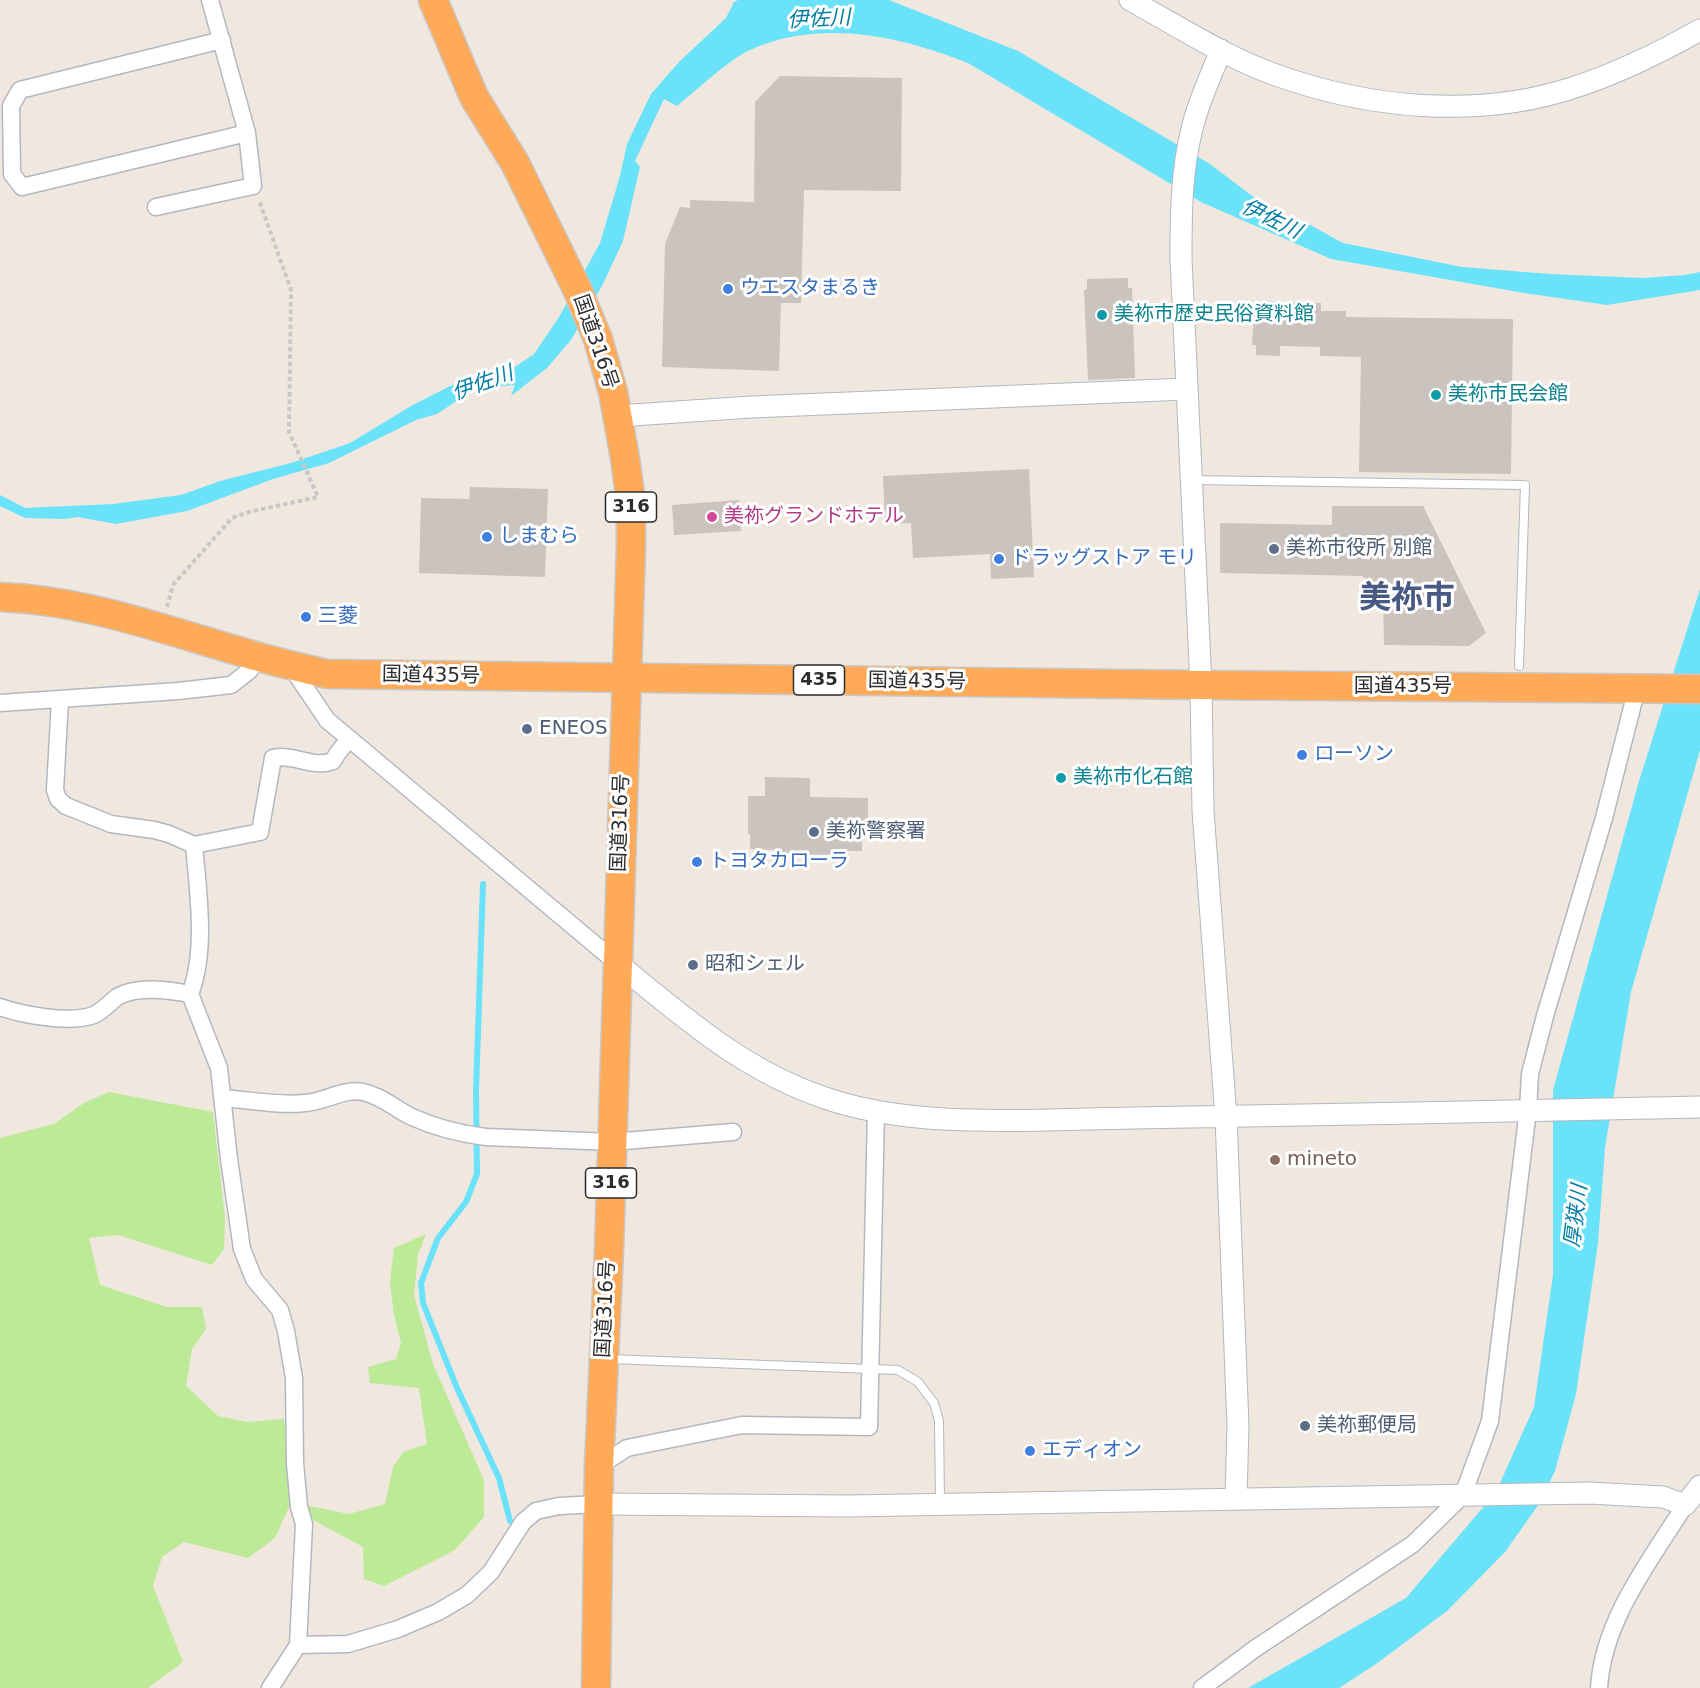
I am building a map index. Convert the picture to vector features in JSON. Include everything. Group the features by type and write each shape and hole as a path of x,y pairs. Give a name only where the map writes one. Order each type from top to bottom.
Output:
{"highway":[{"name":"国道316号","path":"433,0 474,97 515,163 578,290 598,339 618,416 631,502 612,1142 599,1466 596,1688"},
{"name":"国道435号","path":"0,597 31,598 94,609 327,674 1201,685 1700,688"}],"street":[{"path":"156,207 254,186 247,133 210,0"},
{"path":"1130,0 1221,50 1275,75 1325,90 1378,100 1419,104 1472,106 1521,100 1570,89 1623,70 1700,30"},
{"path":"222,40 20,90 11,106 12,174 22,188 247,133"},
{"path":"1221,50 1192,128 1181,203 1181,259 1201,685 1203,812 1226,1117 1238,1426 1236,1499"},
{"path":"618,416 751,407 1187,389"},
{"path":"0,703 178,692 231,685 249,671 260,657"},
{"path":"290,665 327,720 617,963 708,1036 757,1069 824,1098 876,1111 928,1118 978,1119 1226,1117 1700,1107"},
{"path":"1202,1688 1256,1648 1413,1544 1463,1495 1490,1421 1533,1110 1530,1074 1642,688"},
{"path":"60,700 54,790 58,799 66,806 111,824 154,830 194,845 260,832 273,758 284,755 326,764 333,761 349,739"},
{"path":"194,845 201,916 196,981 190,994 219,1068 242,1249 254,1279 280,1310 294,1378 295,1464 299,1507 304,1524 298,1645 270,1688"},
{"path":"0,1007 20,1014 79,1019 94,1016 118,997 134,990 190,994"},
{"path":"223,1098 307,1103 346,1092 360,1091 373,1094 411,1117 468,1135 486,1137 612,1142 733,1132"},
{"path":"599,1466 627,1448 742,1425 869,1427 876,1111"},
{"path":"1599,1688 1601,1665 1611,1632 1637,1582 1685,1505 1700,1486"},
{"path":"298,1645 348,1644 398,1629 438,1612 467,1594 491,1572 524,1522 536,1511 559,1506 940,1504 1589,1493 1663,1497 1685,1505"}],"lane":[{"path":"1192,480 1524,484 1520,666"},
{"path":"603,1359 898,1370 918,1382 934,1403 939,1420 940,1504"}],"path":[{"path":"162,628 173,585 232,518 318,496 289,432 291,290 254,186"}],"green space":[{"path":"109,1092 213,1112 225,1218 224,1249 212,1265 118,1235 89,1238 100,1285 167,1307 202,1307 206,1329 192,1349 186,1386 218,1416 247,1422 284,1419 293,1484 309,1506 349,1514 385,1504 393,1467 403,1452 427,1444 419,1388 370,1383 368,1367 396,1359 401,1343 394,1315 390,1282 394,1248 426,1234 418,1255 414,1295 433,1364 484,1480 484,1517 455,1550 384,1586 364,1579 363,1547 289,1507 275,1538 248,1558 184,1542 162,1557 153,1586 183,1662 148,1688 0,1688 0,1138 54,1124 84,1103"}],"water":[{"name":"伊佐川","path":"738,0 889,0 1018,51 1210,164 1256,199 1262,207 1284,221 1303,221 1343,243 1462,267 1643,278 1700,272 1700,290 1607,305 1524,293 1331,259 1201,202 968,63 915,45 860,34 804,35 777,40 741,55 677,106 664,99 635,161 640,167 623,241 603,284 571,340 547,368 511,396 515,385 476,388 437,414 416,420 329,463 273,479 187,511 116,524 78,517 25,518 0,506 0,495 25,508 113,504 181,495 220,481 291,463 350,443 411,406 450,386 478,375 509,371 534,354 559,317 600,243 627,144 651,94 680,61 726,18 734,2"},
{"name":"厚狭川","path":"1700,589 1700,750 1631,992 1605,1148 1598,1243 1576,1394 1555,1471 1539,1504 1505,1552 1447,1611 1376,1664 1339,1688 1248,1688 1406,1598 1496,1492 1534,1407 1553,1275 1553,1090 1639,781"}],"building":[{"path":"780,76 902,78 901,191 804,190 801,303 781,303 779,371 662,367 665,244 680,207 690,208 690,200 754,202 755,102"},
{"path":"1128,278 1128,288 1132,288 1135,378 1088,380 1084,290 1087,289 1087,279"},
{"name":"美祢市民会館","path":"1257,301 1321,303 1321,311 1346,311 1346,317 1513,319 1511,474 1359,472 1361,357 1320,356 1320,347 1280,346 1280,356 1256,355 1256,345 1252,345 1254,309 1257,309"},
{"path":"1029,469 1034,577 991,579 990,554 913,558 911,523 885,524 883,476"},
{"path":"470,487 548,489 545,577 419,573 421,498 469,499"},
{"path":"739,500 741,531 674,535 672,505"},
{"path":"1332,506 1423,506 1486,633 1469,646 1384,645 1383,594 1362,576 1220,573 1220,523 1332,525"},
{"path":"765,777 810,778 810,797 868,798 868,836 862,836 862,851 839,851 839,855 775,854 775,850 750,849 748,796 765,796"}],"waterway":[{"path":"483,884 476,1091 477,1174 466,1202 438,1238 421,1283 423,1303 457,1388 499,1478 510,1521"}],"place":[{"name":"ウエスタまるき","path":"728,289"},
{"name":"美袮市歴史民俗資料館","path":"1102,315"},
{"name":"美祢市民会館","path":"1436,395"},
{"name":"美祢グランドホテル","path":"712,517"},
{"name":"しまむら","path":"487,537"},
{"name":"美祢市役所 別館","path":"1274,549"},
{"name":"ドラッグストア モリ","path":"999,559"},
{"name":"三菱","path":"306,617"},
{"name":"ENEOS","path":"527,729"},
{"name":"ローソン","path":"1302,755"},
{"name":"美袮市化石館","path":"1061,778"},
{"name":"美祢警察署","path":"814,832"},
{"name":"トヨタカローラ","path":"697,862"},
{"name":"昭和シェル","path":"693,965"},
{"name":"mineto","path":"1275,1160"},
{"name":"美祢郵便局","path":"1305,1426"},
{"name":"エディオン","path":"1030,1451"}],"district":[{"name":"美祢市","path":"1407,600"}]}
